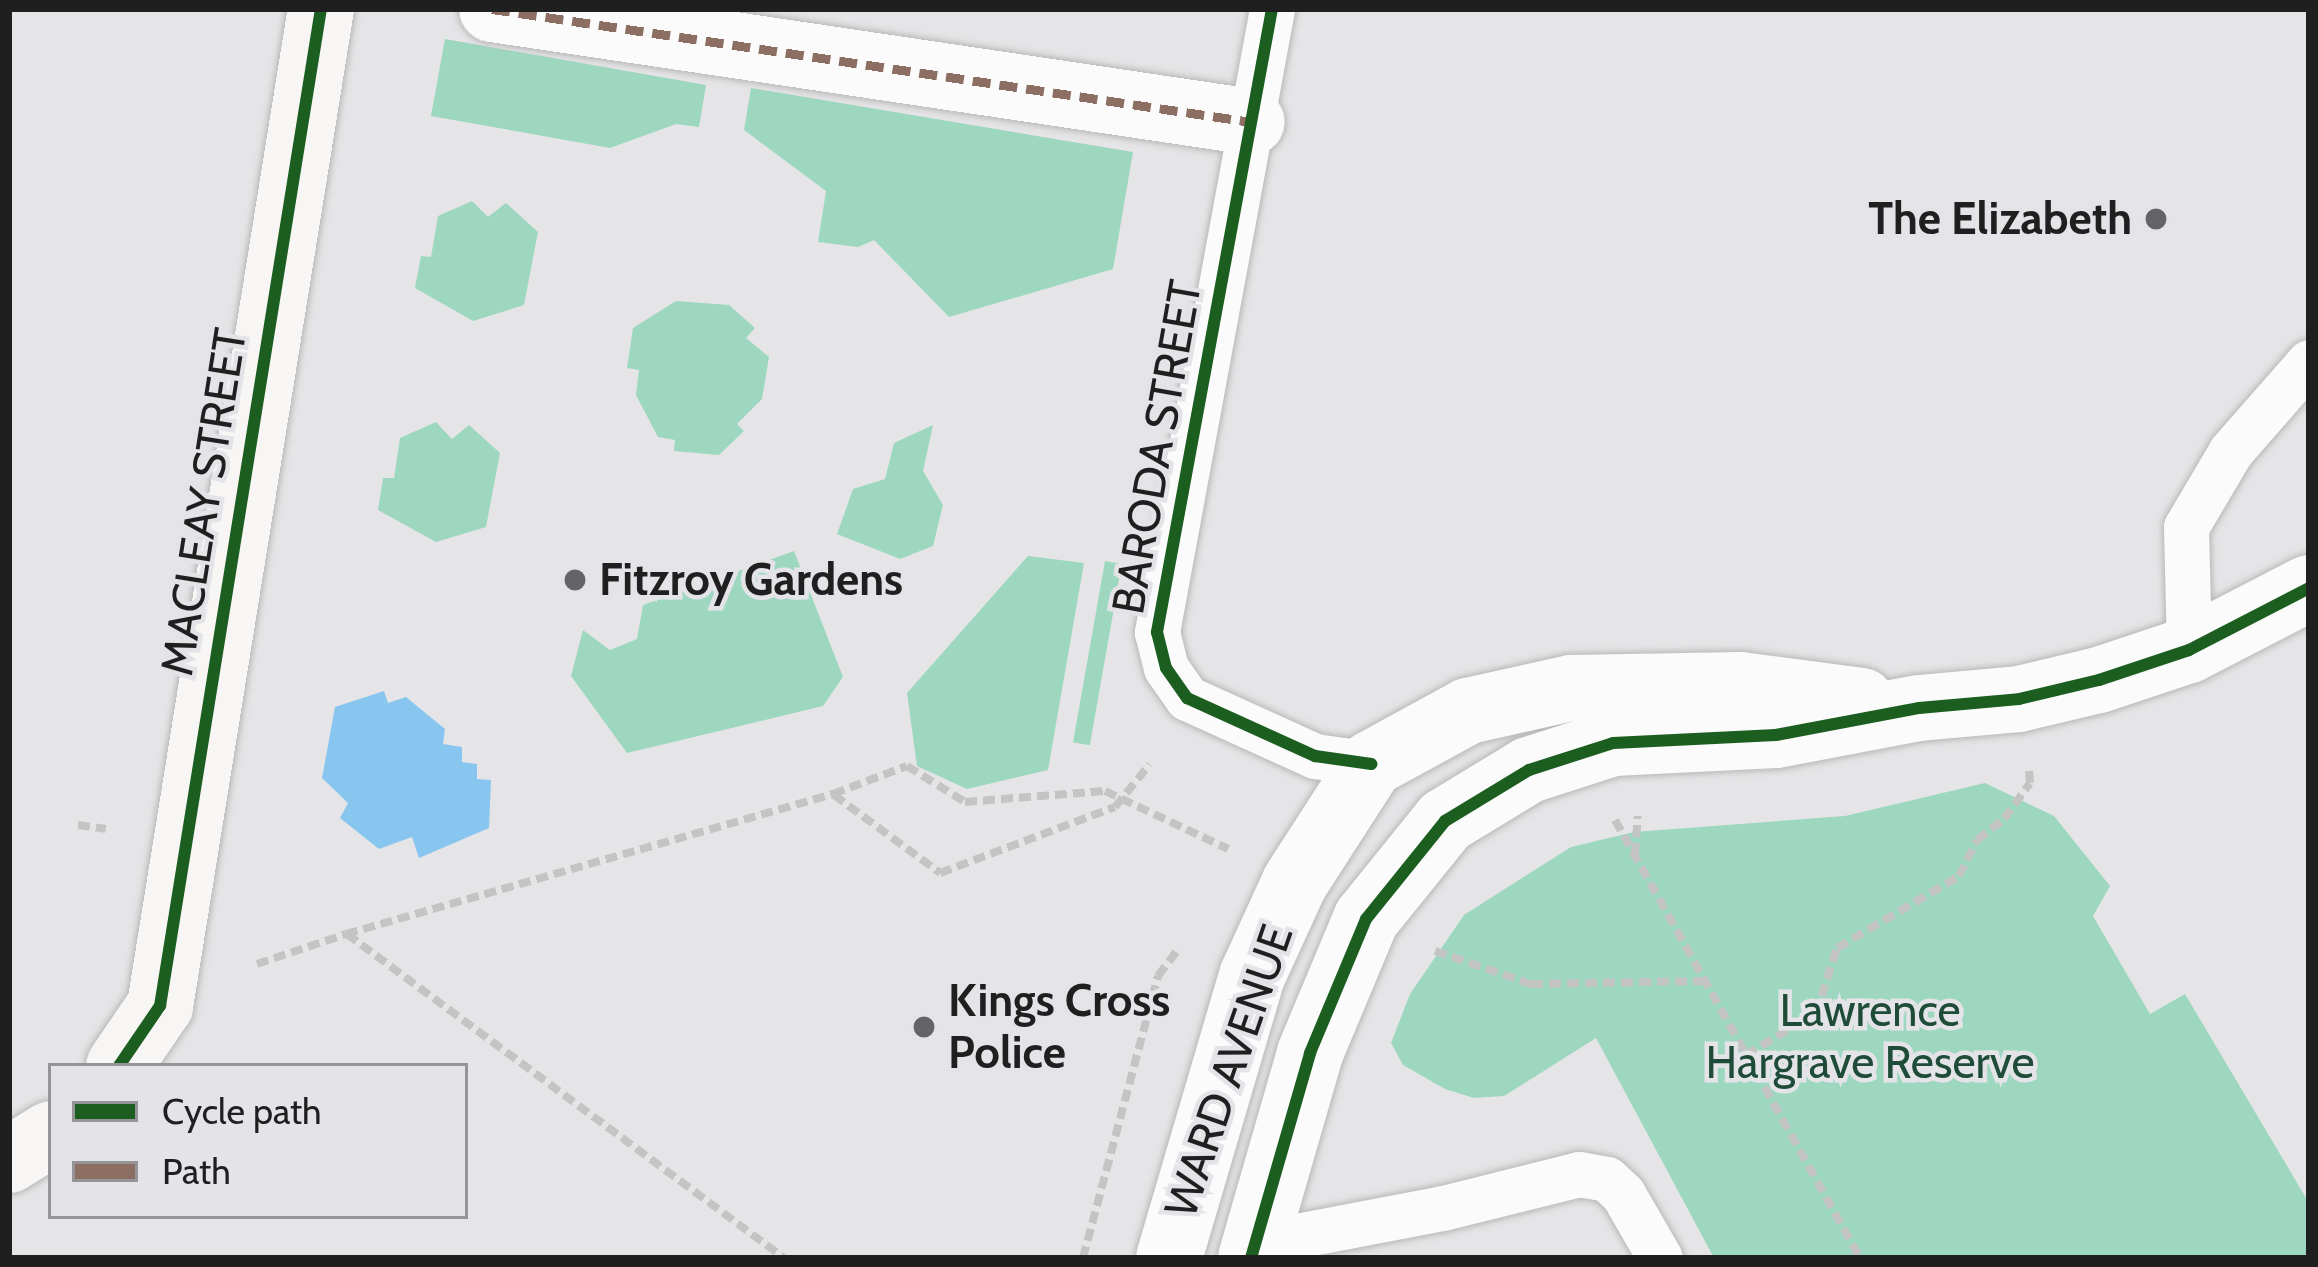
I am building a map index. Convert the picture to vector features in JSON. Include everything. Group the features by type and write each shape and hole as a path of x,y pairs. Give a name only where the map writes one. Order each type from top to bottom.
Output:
{"street":[{"name":"MACLEAY STREET","path":"121,1063 160,1006 321,9"},
{"path":"492,9 1252,122"},
{"path":"1371,764 1468,711 1571,688 1741,685 1919,708 2019,699 2189,650 2309,588"},
{"name":"WARD AVENUE","path":"1252,1251 1310,1053 1366,919 1445,821 1529,770 1613,743 1776,735 1919,708"},
{"name":"WARD AVENUE","path":"1168,1258 1252,976 1295,882 1371,764"},
{"path":"9,1160 48,1136"}],"lane":[{"name":"BARODA STREET","path":"1272,9 1157,632 1166,668 1187,698 1315,756 1371,764"},
{"path":"2189,650 2186,526 2231,451 2309,362"},
{"path":"1252,1251 1580,1174 1607,1179 1623,1194 1660,1258"}],"path":[{"path":"833,794 940,873 1115,807 1150,764"},
{"path":"1746,1054 1816,1013 1837,948 1958,876 1977,839 2004,819 2030,783 2028,765"},
{"path":"257,964 833,794 907,766 965,802 1105,790 1123,798"},
{"path":"1635,856 1640,793"},
{"path":"1614,818 1860,1258"},
{"path":"78,825 106,829"},
{"path":"346,934 784,1258"},
{"path":"1432,950 1531,984 1703,981"}],"green space":[{"path":"445,39 706,85 699,127 676,124 610,148 431,116"},
{"path":"751,88 1133,152 1113,269 949,317 874,240 858,247 818,242 826,191 744,130"},
{"path":"472,201 488,217 506,203 538,232 524,305 473,321 415,288 421,256 431,257 438,216"},
{"path":"676,301 729,305 755,328 746,338 769,357 762,399 737,424 744,431 719,455 674,451 675,440 658,437 636,395 639,370 627,368 633,328"},
{"path":"436,422 452,439 469,425 500,453 486,527 436,542 378,510 383,478 394,478 400,438"},
{"path":"933,425 923,471 943,505 933,546 900,559 837,534 853,489 885,479 894,443"},
{"path":"794,551 843,677 823,706 627,753 571,676 583,630 610,650 637,639 643,605"},
{"path":"1028,556 1084,563 1048,770 967,789 917,766 907,693"},
{"path":"1105,561 1122,564 1090,745 1073,742"},
{"name":"Lawrence Hargrave Reserve","path":"1985,783 2054,816 2110,886 2093,916 2150,1014 2185,994 2309,1203 2309,1258 1714,1258 1596,1038 1504,1096 1474,1098 1445,1089 1403,1065 1391,1043 1410,994 1464,915 1571,847 1634,832 1845,816"}],"water":[{"path":"384,691 388,703 406,697 445,729 443,744 462,747 462,762 477,764 477,779 491,780 489,828 419,858 412,837 379,849 340,818 348,803 322,778 335,707"}],"marked path":[{"path":"492,9 1252,122"}],"cycle path":[{"path":"121,1063 160,1006 321,9"},
{"path":"1272,9 1157,632 1166,668 1187,698 1315,756 1371,764"},
{"path":"1251,1258 1310,1053 1366,919 1445,821 1529,770 1613,743 1776,735 1919,708 2019,699 2099,680 2189,650 2309,588"}],"place":[{"name":"The Elizabeth","path":"2156,219"},
{"name":"Fitzroy Gardens","path":"575,580"},
{"name":"Kings Cross Police","path":"924,1027"}]}
